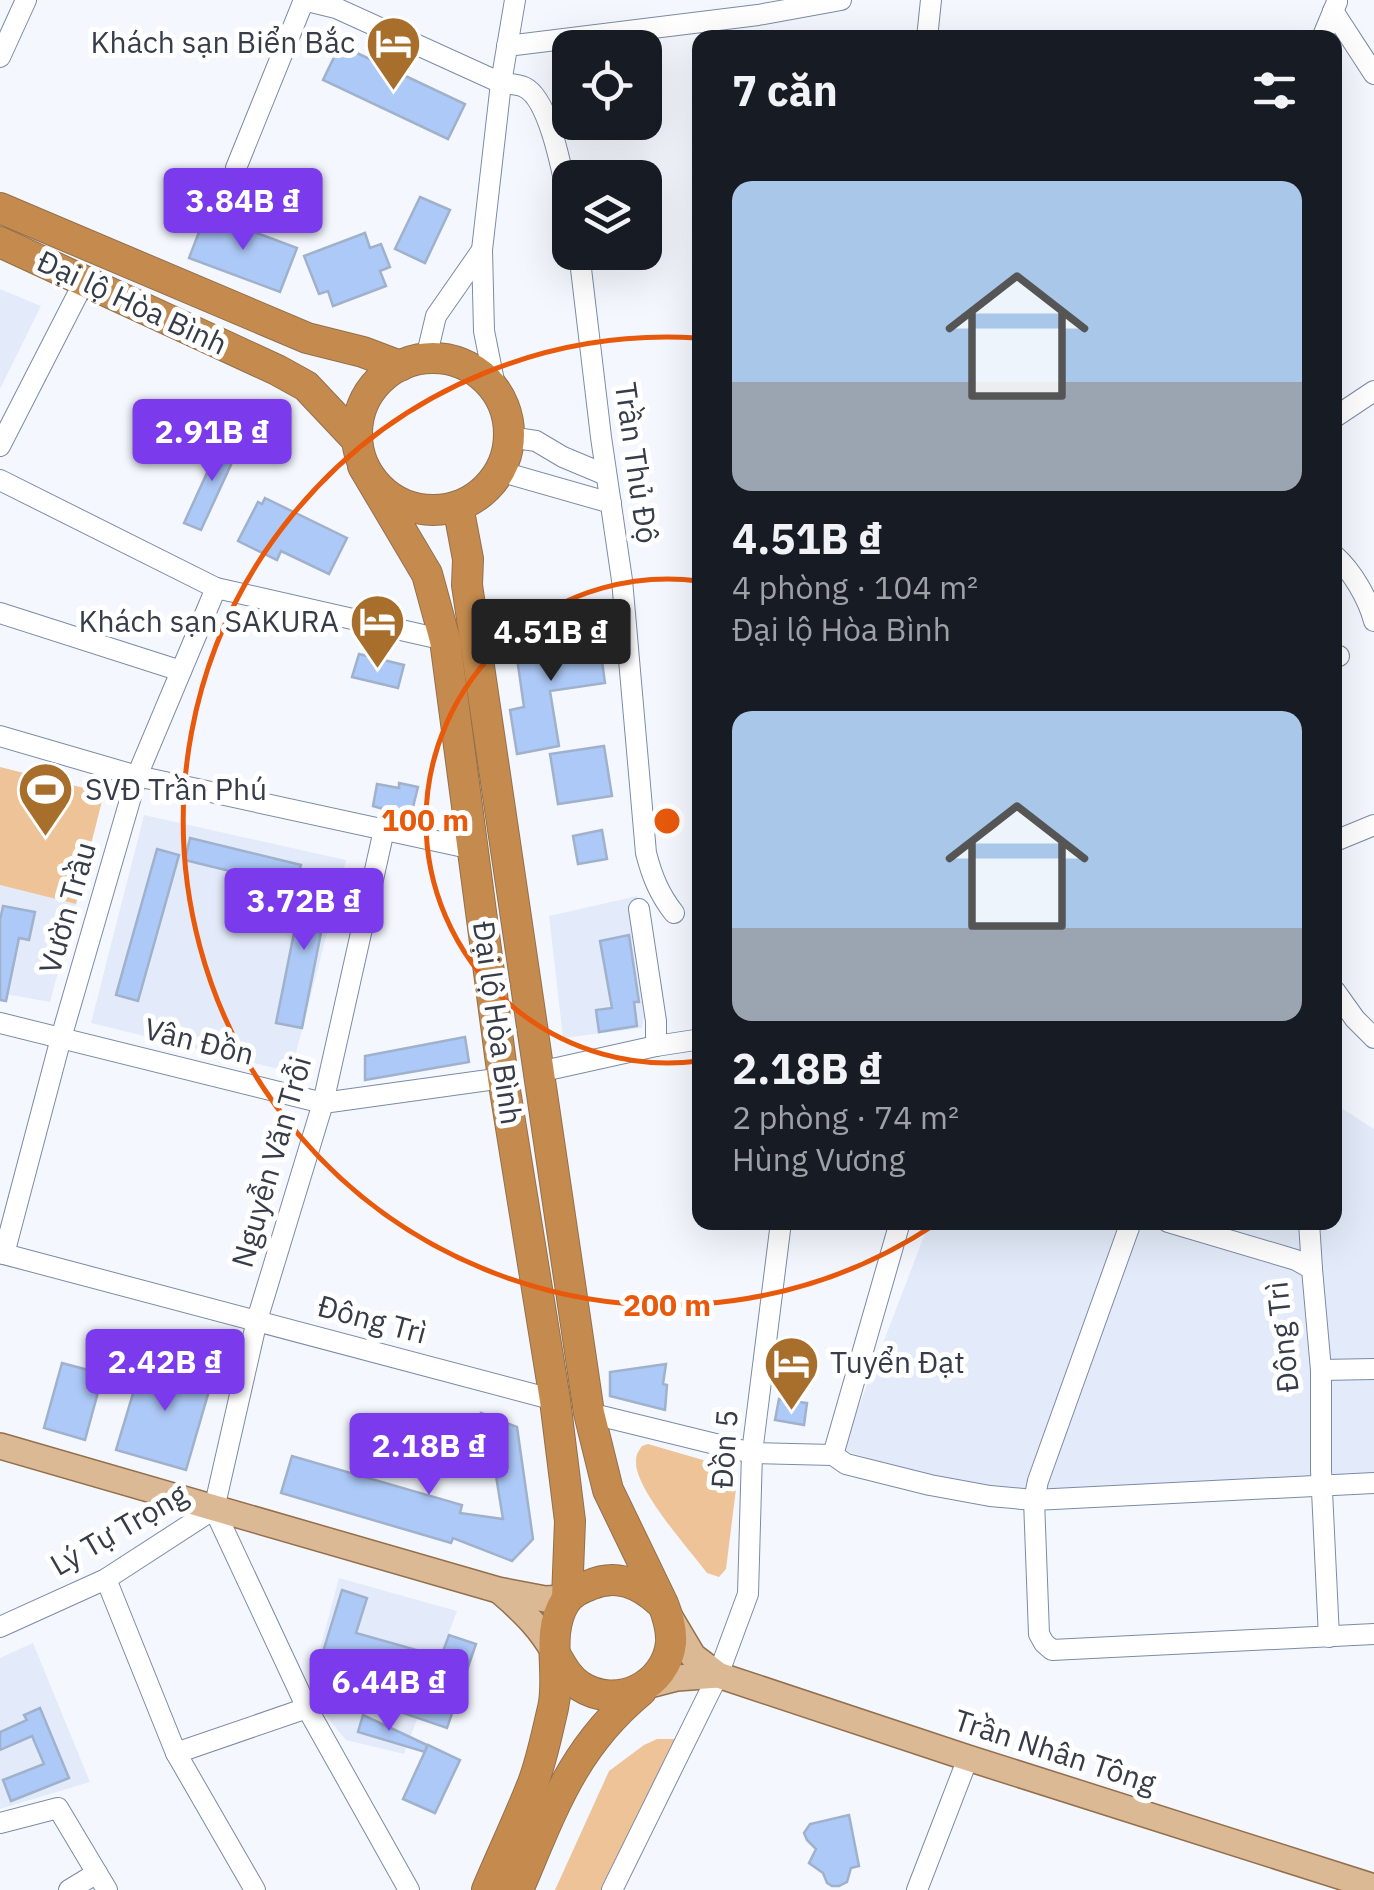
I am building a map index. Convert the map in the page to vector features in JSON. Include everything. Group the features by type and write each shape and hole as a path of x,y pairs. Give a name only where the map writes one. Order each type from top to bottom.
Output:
{"highway":[{"name":"Đại lộ Hòa Bình","path":"0,208 307,338 412,362 446,359 465,365 496,390"},
{"name":"Đại lộ Hòa Bình","path":"0,242 306,386 360,452 427,574 445,640 503,1078 555,1400 570,1522 568,1598"},
{"path":"85,280 100,252"},
{"path":"412,362 382,377 360,412 360,452 380,489 403,504 430,510 458,506 482,492 500,471 509,437 506,413 496,390"},
{"name":"Đại lộ Hòa Bình","path":"458,506 468,559 466,585 589,1413 608,1490 662,1604"},
{"path":"474,853 507,852"},
{"path":"503,1078 539,1072"},
{"path":"555,1400 589,1413"},
{"path":"487,1890 534,1780 554,1702 555,1626 568,1598 598,1581 616,1579 633,1583 662,1604 672,1639 668,1657 660,1673 614,1713 578,1760 518,1890"},
{"path":"555,1654 565,1672 594,1693 630,1694 646,1686"}],"main road":[{"path":"0,1446 498,1590 545,1599 568,1598"},
{"path":"498,1590 528,1615 555,1654"},
{"path":"662,1604 693,1656 718,1676"},
{"path":"646,1686 676,1678 718,1676"},
{"name":"Trần Nhân Tông","path":"718,1676 1374,1888"}],"street":[{"path":"0,57 26,0"},
{"path":"236,168 304,0 338,4 501,82 524,86 537,97 560,160"},
{"path":"496,390 484,331 482,250 501,82 515,0"},
{"path":"507,46 758,15 841,0"},
{"path":"928,30 931,0"},
{"path":"1325,30 1335,6"},
{"path":"1335,6 1374,74"},
{"path":"412,362 436,316 482,250"},
{"name":"Trần Thủ Độ","path":"581,270 622,580 646,853 661,898 674,913"},
{"path":"0,446 85,280"},
{"path":"1342,413 1374,391"},
{"path":"509,437 536,441 606,475"},
{"path":"500,471 610,503"},
{"path":"0,480 216,588 445,640"},
{"path":"1342,564 1351,574 1374,622"},
{"name":"Vườn Trầu","path":"2,1254 137,776 216,588"},
{"path":"0,613 181,671"},
{"path":"0,736 137,776 474,853"},
{"path":"1342,838 1374,825"},
{"name":"Nguyễn Văn Trỗi","path":"214,1509 257,1320 323,1104 384,830"},
{"path":"640,909 656,1046"},
{"path":"1342,1001 1374,1038"},
{"name":"Vân Đồn","path":"0,1023 323,1104 503,1078"},
{"path":"539,1072 692,1040"},
{"name":"Đồn 5","path":"718,1676 748,1594 752,1453 779,1230"},
{"path":"834,1455 898,1230"},
{"path":"1128,1230 1038,1480 1034,1500 1039,1634 1044,1643 1052,1650 1374,1634"},
{"name":"Đông Trì","path":"1195,1230 1296,1260 1312,1269 1320,1370 1330,1637"},
{"path":"1310,1230 1312,1269"},
{"name":"Đông Trì","path":"2,1254 555,1400"},
{"path":"1320,1370 1374,1369"},
{"path":"589,1413 752,1453 834,1455 846,1464 930,1485 1034,1500 1374,1483"},
{"path":"214,1509 307,1708 409,1890"},
{"name":"Lý Tự Trọng","path":"0,1626 106,1579 214,1509"},
{"path":"106,1579 176,1753 254,1890"},
{"path":"612,1890 718,1676"},
{"path":"176,1753 307,1708"},
{"path":"918,1890 968,1758"},
{"path":"0,1823 58,1808 102,1882 68,1890"}],"shaded area":[{"path":"0,289 41,306 0,389"},
{"name":"SVĐ Trần Phú","path":"0,767 104,793 76,904 0,885"},
{"path":"144,815 346,860 291,1072 91,1023"},
{"path":"0,885 76,904 50,1002 0,993"},
{"path":"637,896 649,989 642,1028 563,1038 549,916"},
{"path":"1342,1108 1374,1129 1374,1483 1031,1498 953,1484 842,1450 926,1230 1342,1230"},
{"path":"648,1444 727,1467 734,1473 737,1481 726,1569 719,1577 707,1573 644,1487 636,1459 642,1446"},
{"path":"339,1578 457,1611 404,1754 346,1740 308,1694"},
{"path":"33,1643 90,1782 0,1809 0,1658"},
{"path":"657,1739 676,1739 602,1890 555,1890 609,1771"}],"building":[{"name":"Khách sạn Biển Bắc","path":"340,45 465,104 448,139 323,80"},
{"path":"420,197 450,210 425,263 395,249"},
{"path":"206,214 297,248 280,292 189,258"},
{"path":"365,233 370,248 381,244 390,267 380,271 386,286 333,306 328,291 319,294 304,256"},
{"path":"223,438 240,445 201,530 184,523"},
{"path":"265,498 347,538 329,574 281,551 277,560 238,541 258,502 262,504"},
{"path":"598,632 605,683 550,691 559,746 517,754 510,710 524,707 515,644"},
{"name":"Khách sạn SAKURA","path":"359,654 404,665 398,688 352,677"},
{"path":"604,746 612,796 558,804 550,754"},
{"path":"399,783 418,787 412,811 400,814 373,806 377,784 399,788"},
{"path":"602,830 607,859 578,864 573,836"},
{"path":"190,838 301,865 295,887 185,860"},
{"path":"157,849 179,855 138,1001 116,995"},
{"path":"305,878 331,883 302,1028 276,1023"},
{"path":"3,906 35,912 29,940 19,938 6,1001 0,1000"},
{"path":"629,935 639,1002 634,1002 637,1026 599,1032 596,1010 612,1008 600,941"},
{"path":"465,1037 469,1062 365,1080 365,1056"},
{"path":"144,1357 213,1377 186,1470 116,1450"},
{"path":"62,1363 103,1374 85,1440 44,1428"},
{"path":"666,1364 665,1410 610,1396 610,1372"},
{"name":"Tuyển Đạt","path":"779,1399 807,1403 804,1425 775,1420"},
{"path":"481,1413 517,1427 533,1539 512,1561 453,1538 451,1543 281,1493 292,1456 462,1505 460,1513 503,1519 491,1445 478,1445"},
{"path":"342,1590 367,1598 356,1633 441,1657 449,1635 476,1644 447,1728 315,1678"},
{"path":"40,1708 69,1778 11,1801 3,1780 44,1764 32,1736 0,1750 0,1732 27,1720 24,1715"},
{"path":"363,1715 427,1745 425,1752 358,1732"},
{"path":"428,1745 460,1760 435,1813 403,1799"},
{"path":"849,1815 859,1866 851,1868 847,1882 832,1886 809,1863 816,1849 804,1833 810,1824"}],"place":[{"name":"Khách sạn Biển Bắc","path":"394,92"},
{"name":"Khách sạn SAKURA","path":"378,671"},
{"name":"SVĐ Trần Phú","path":"46,839"},
{"name":"Tuyển Đạt","path":"791,1412"}]}
